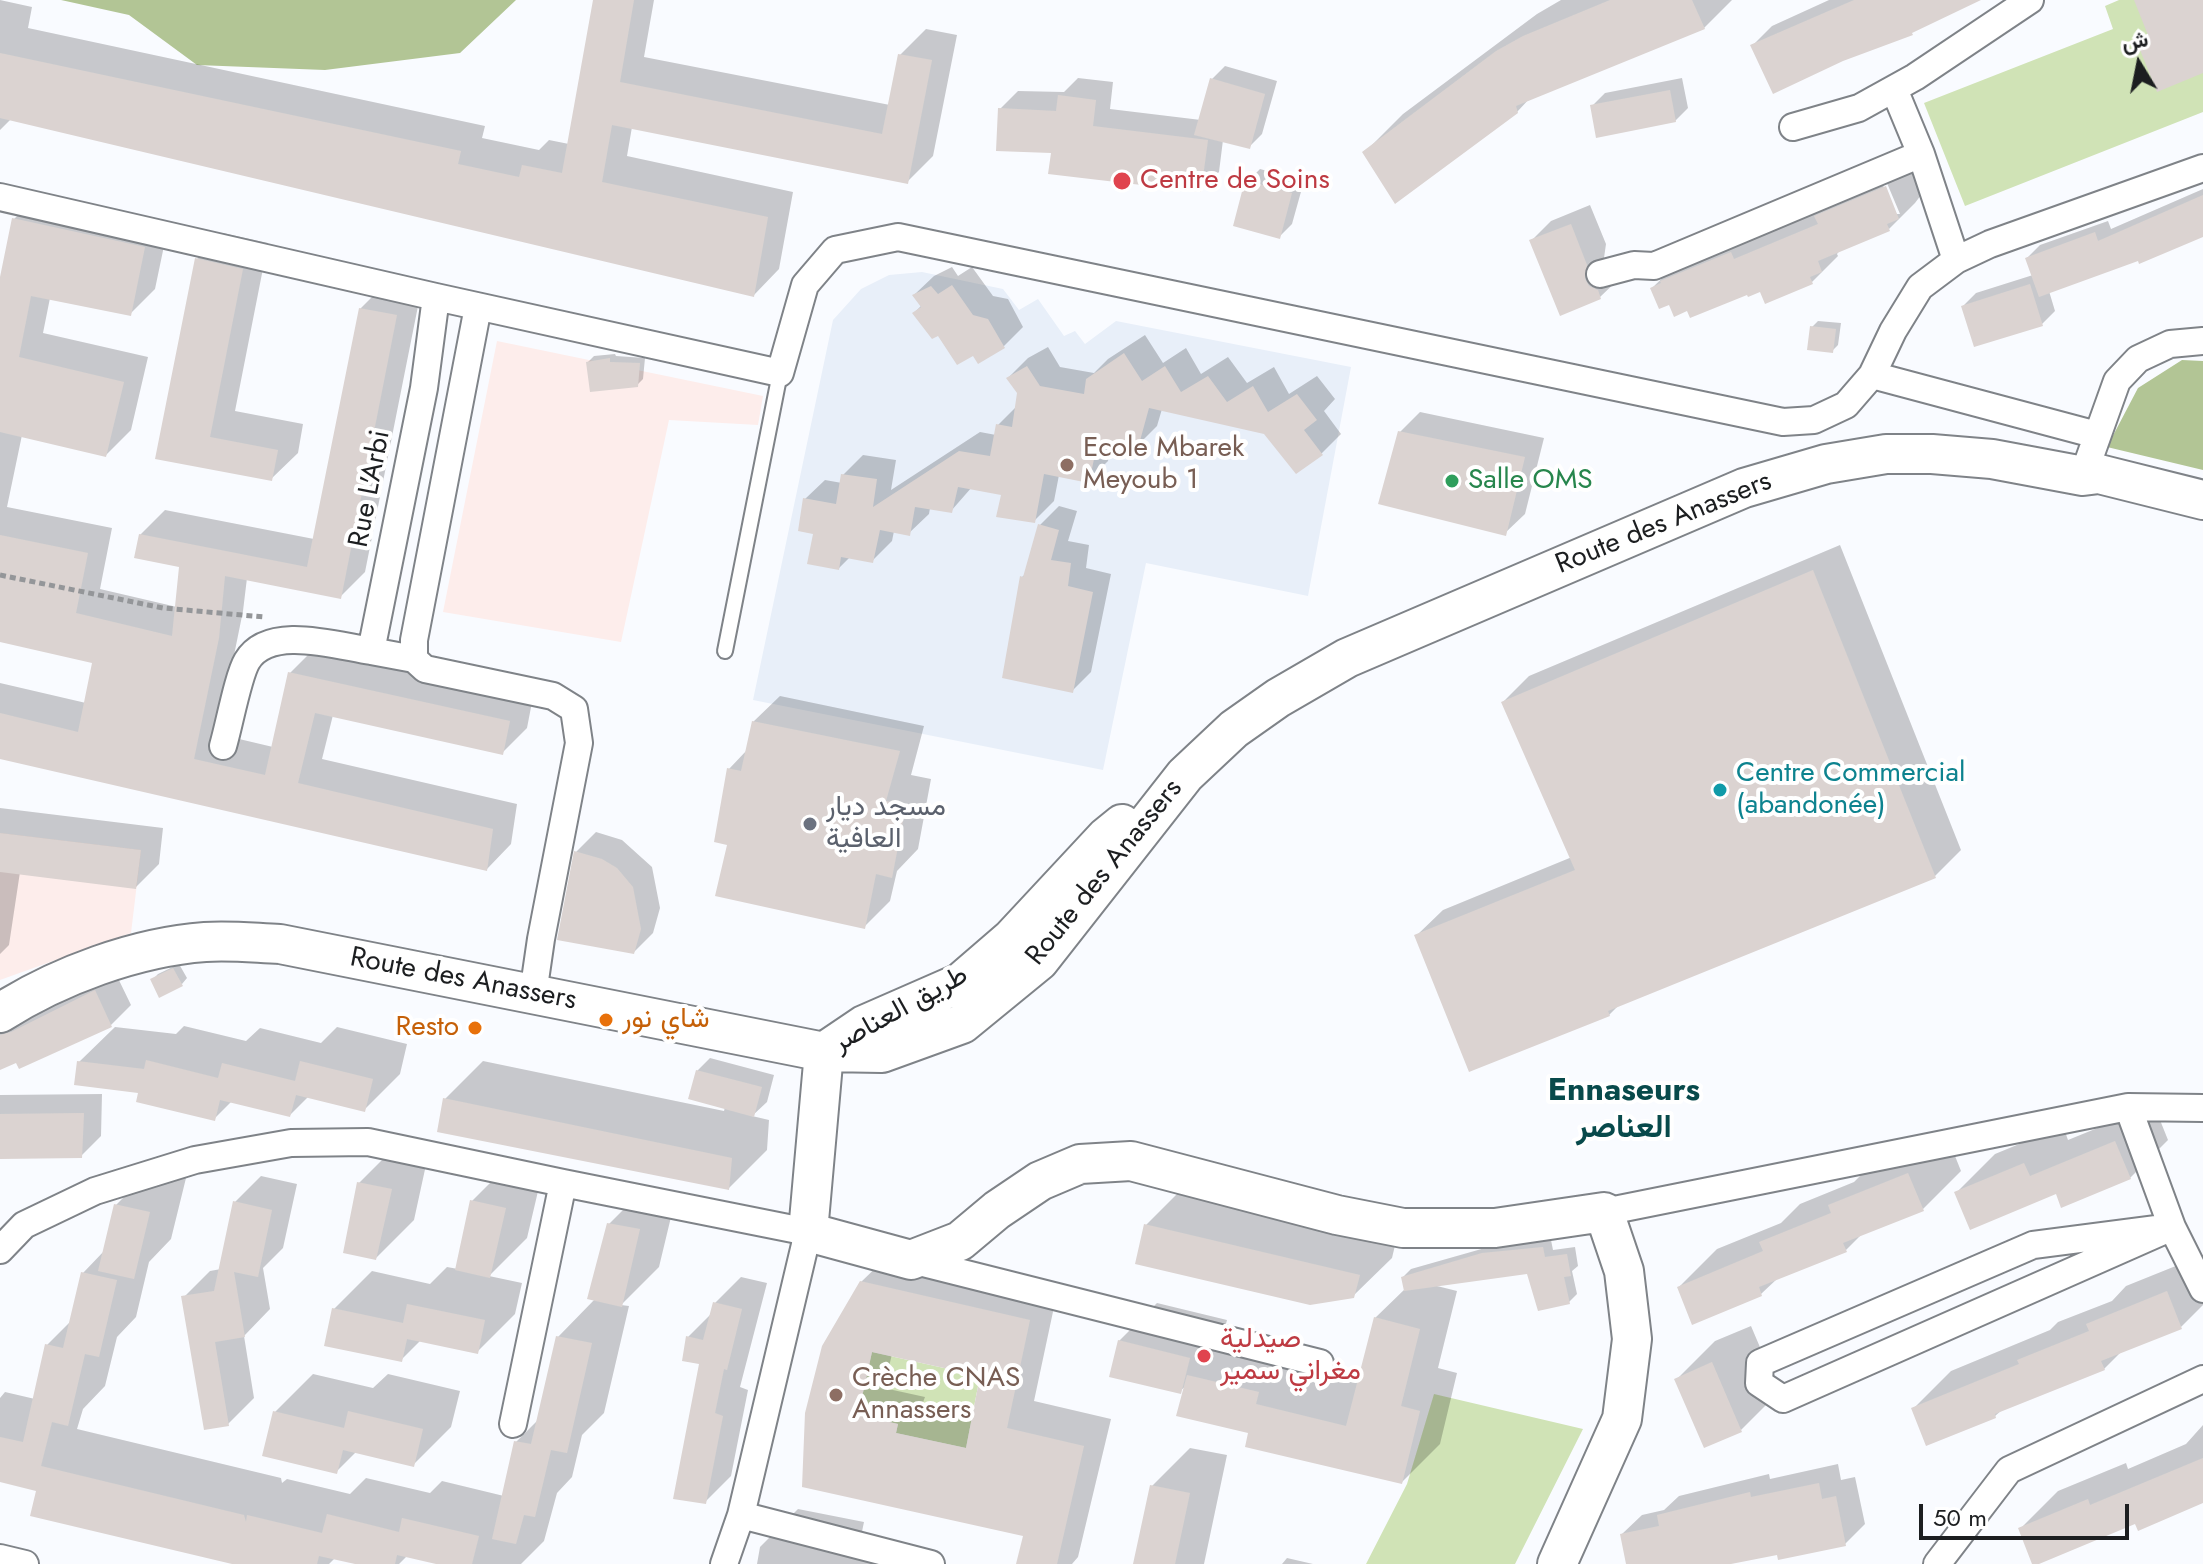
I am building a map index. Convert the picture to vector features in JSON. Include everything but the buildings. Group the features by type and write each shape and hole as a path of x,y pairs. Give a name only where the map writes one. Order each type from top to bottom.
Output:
{"main road":[{"name":"Route des Anassers","path":"0,1013 27,996 121,957 204,942 280,944 824,1052 882,1053 962,1024 1039,961 1185,775 1234,729 1278,698 1347,658 1744,488 1826,464 1886,454 1992,459 2083,476"},
{"path":"2083,476 2099,474 2203,500"},
{"path":"2083,476 2094,486 2203,516"},
{"name":"طريق العناصر","path":"824,1052 864,1025 960,983 1011,939 1106,837 1185,775"},
{"path":"824,1052 808,1232 911,1260 960,1241 997,1210 1040,1181 1080,1164 1131,1161 1337,1215 1403,1228 1495,1228 1604,1212 1624,1271 1632,1339 1622,1419 1557,1564"}],"street":[{"path":"1793,127 1859,108 1915,77 2030,0"},
{"path":"1894,89 1921,154 1956,260"},
{"path":"1600,274 1634,265 1654,266 1921,154"},
{"path":"0,197 780,373 805,285 835,250 898,237 1783,422 1814,420 1846,405 1872,375 1893,331 1920,287 1956,260 1990,244 2203,168"},
{"name":"Rue L'Arbi","path":"371,651 424,388 436,297"},
{"path":"414,659 414,640 478,307"},
{"path":"2083,476 2117,381 2138,359 2170,344 2203,341"},
{"path":"1872,375 2097,435"},
{"path":"223,746 246,662 257,650 273,641 295,639 414,659 425,669 553,696 574,709 579,743 533,994"},
{"path":"1604,1212 2128,1107 2203,1108"},
{"path":"2128,1107 2172,1227 2203,1289"},
{"path":"0,1250 24,1225 95,1191 195,1160 291,1143 368,1142 808,1232 741,1515 724,1564"},
{"path":"513,1424 563,1183"},
{"path":"2172,1227 1783,1399 1759,1383 1760,1363 2033,1245 2172,1227"},
{"path":"911,1260 1320,1363"},
{"path":"1937,1564 2009,1470 2203,1379"},
{"path":"741,1515 931,1564"},
{"path":"0,1558 25,1564"}],"lane":[{"path":"725,651 780,373"}],"path":[{"path":"0,575 163,608 288,619 295,639"}],"shaded area":[{"name":"Ecole Mbarek Meyoub 1","path":"922,272 1003,289 1019,310 1038,299 1064,336 1075,331 1085,344 1116,321 1351,367 1308,596 1146,563 1103,770 753,700 833,320 861,289 889,275"},
{"path":"497,341 763,396 758,425 669,420 621,642 443,612"},
{"path":"0,833 141,850 131,933 0,980"}],"green space":[{"path":"61,0 516,0 460,53 325,70 197,65 129,15"},
{"path":"2119,0 2182,0 2203,19 2203,112 1965,206 1924,103 2113,29 2105,6"},
{"path":"2182,360 2203,361 2203,470 2107,447 2138,388"},
{"path":"872,1352 980,1376 966,1448 896,1433 898,1424 858,1415"},
{"path":"1434,1394 1583,1429 1515,1564 1366,1564 1407,1484"}],"place":[{"name":"Centre de Soins","path":"1122,181"},
{"name":"Ecole Mbarek Meyoub 1","path":"1067,465"},
{"name":"Salle OMS","path":"1452,481"},
{"name":"Centre Commercial (abandonée)","path":"1720,790"},
{"name":"مسجد ديار العافية","path":"810,824"},
{"name":"شاي نور","path":"606,1020"},
{"name":"Resto","path":"475,1028"},
{"name":"صيدلية مغراني سمير","path":"1204,1356"},
{"name":"Crèche CNAS Annassers","path":"836,1395"}],"district":[{"name":"Ennaseurs العناصر","path":"1624,1110"}]}
